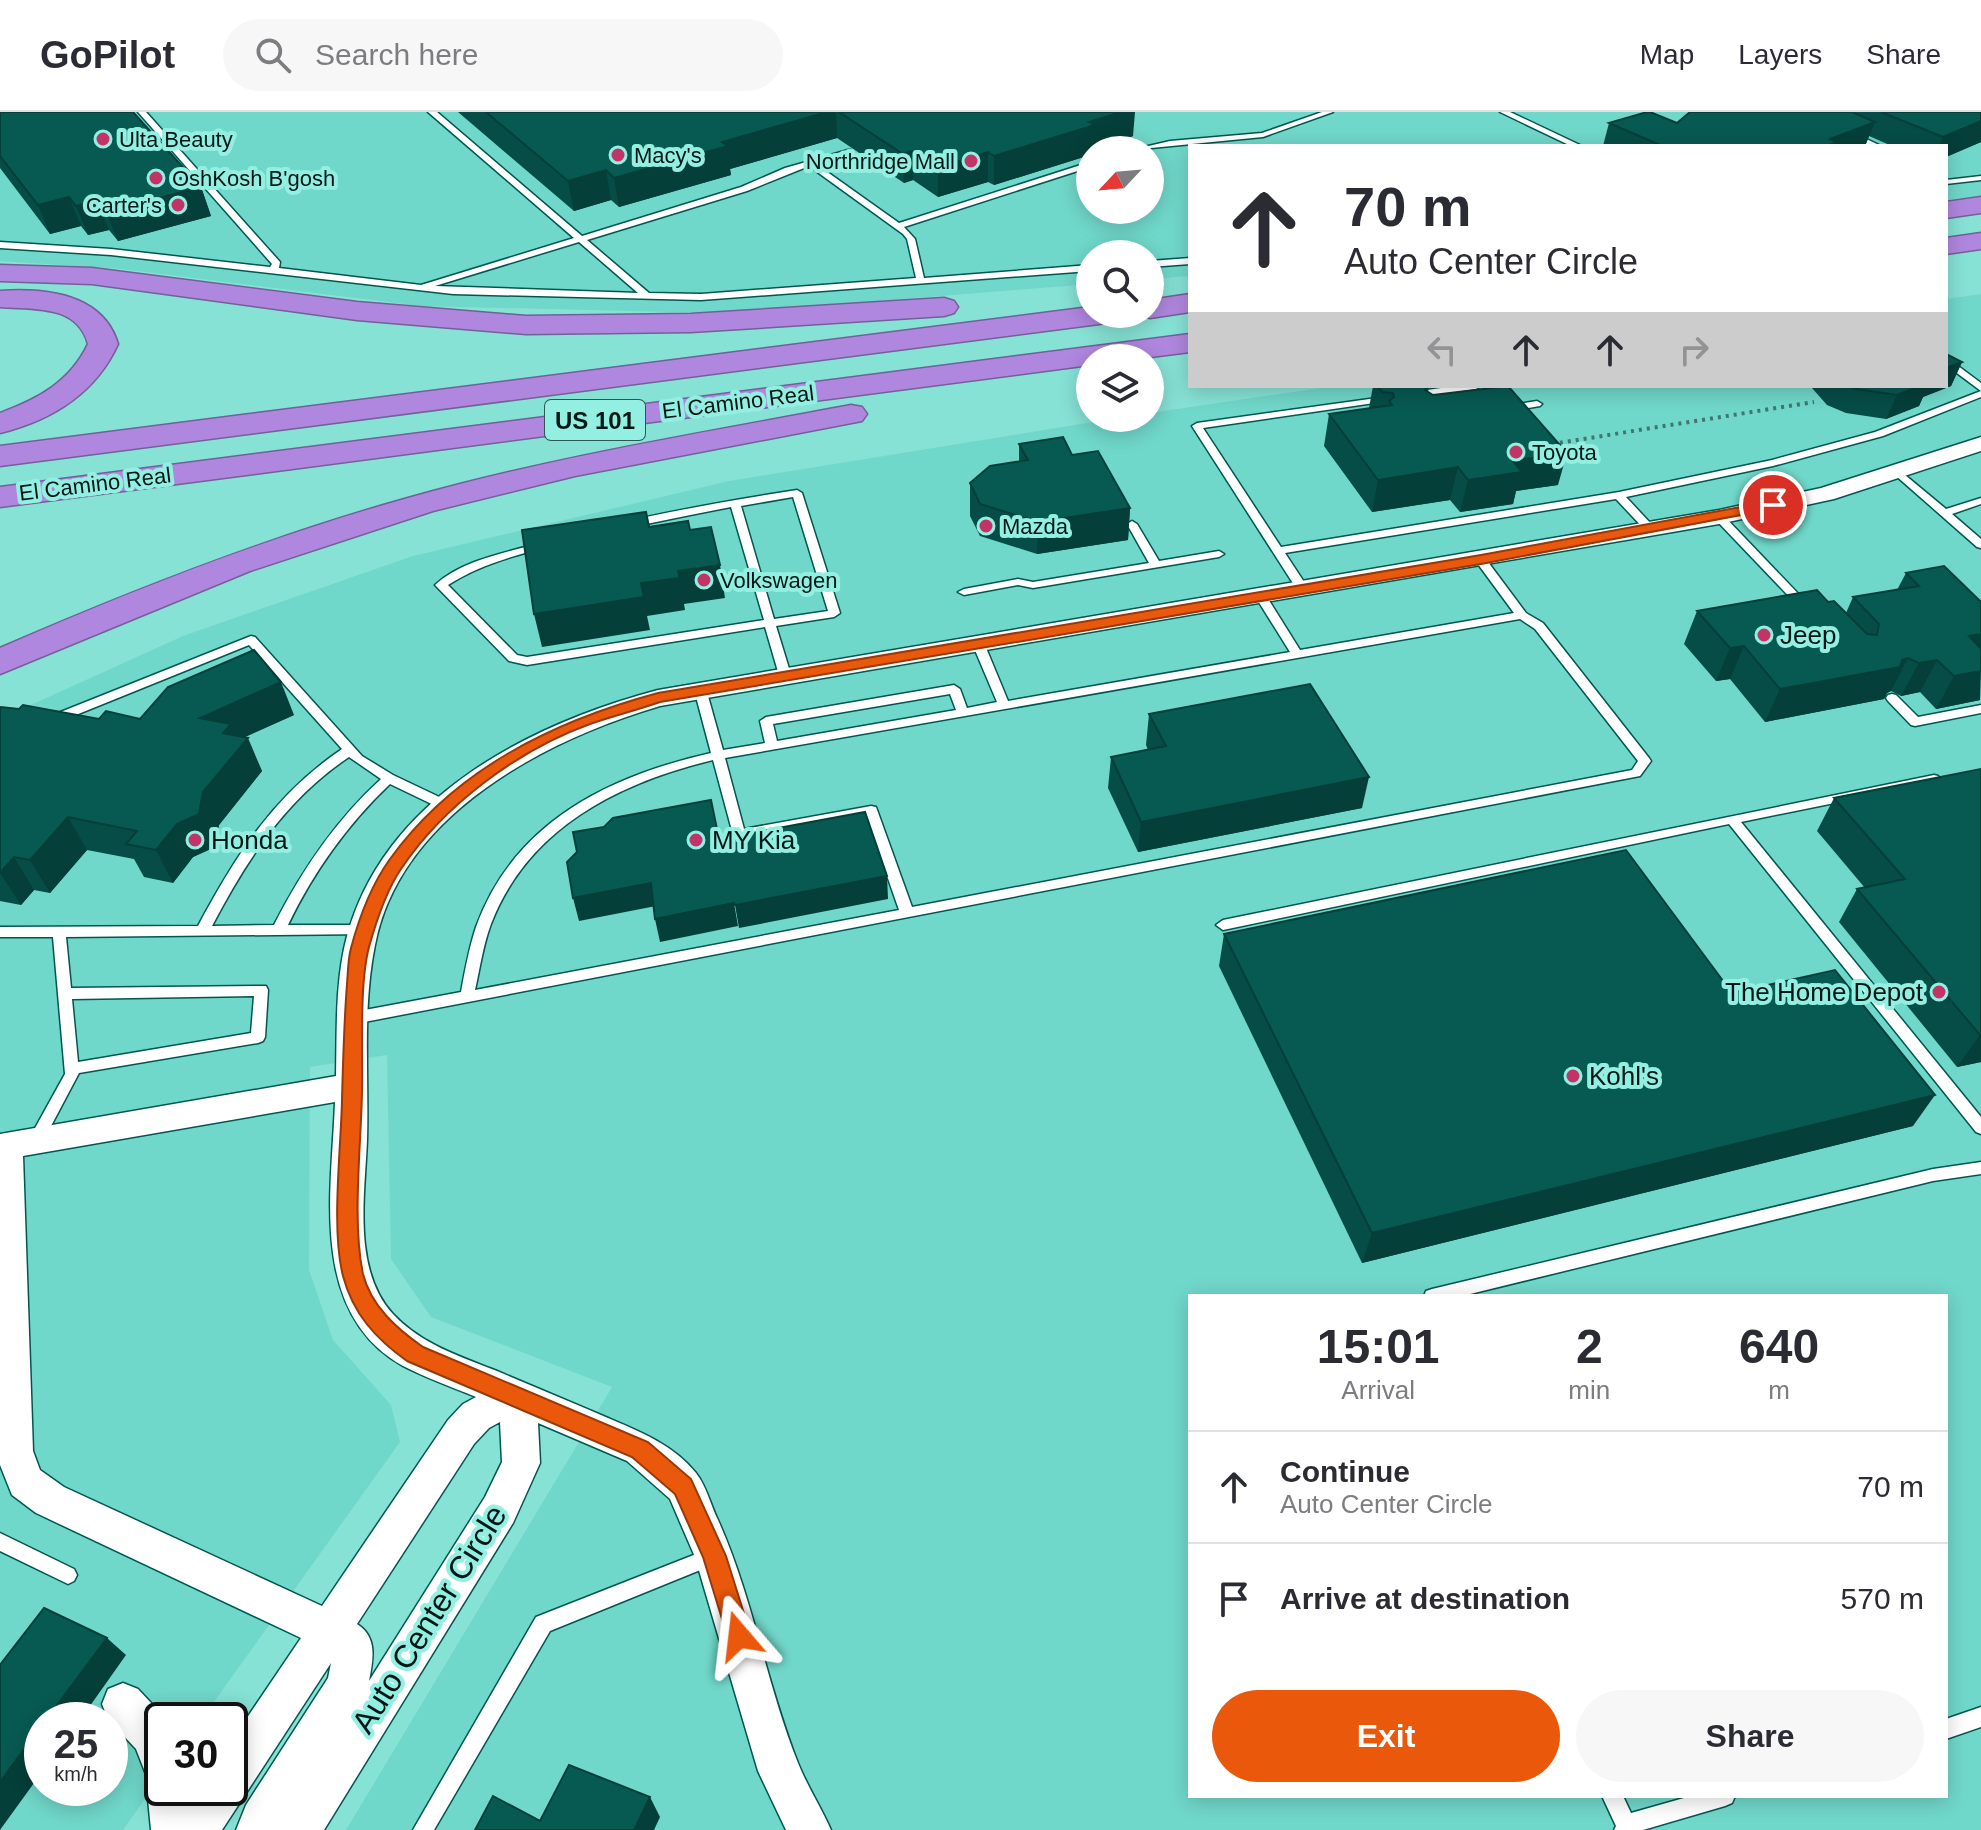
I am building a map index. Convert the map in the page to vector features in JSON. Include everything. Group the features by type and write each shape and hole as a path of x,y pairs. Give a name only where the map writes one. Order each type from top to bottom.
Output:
{"highway":[{"path":"1948,210 1981,205"},
{"path":"1948,246 1981,241"},
{"path":"0,273 92,276 357,311 526,325 706,322 1076,298"},
{"path":"1164,292 1188,290"},
{"path":"0,299 44,301 76,310 96,324 103,344 95,366 71,390 0,424"},
{"path":"1164,307 1188,303"},
{"name":"El Camino Real","path":"0,456 1076,318"},
{"name":"El Camino Real","path":"0,497 1188,343"},
{"path":"1164,355 1188,350"},
{"path":"0,662 181,585 297,543 481,488 634,453 1076,372"}],"street":[{"path":"809,1830 779,1771 714,1556 683,1486 640,1449 415,1354 386,1334 360,1295 350,1250 356,976 364,930 382,886 396,864 447,806 485,774 546,737 621,707 700,689 1481,560 1719,517 1826,494 1899,473 1981,444"},
{"path":"258,1830 261,1820 347,1686 354,1652 350,1643 329,1630 50,1500 25,1482 14,1451 14,1143 352,1086"},
{"path":"248,1753 461,1432 476,1416 514,1397"},
{"name":"Auto Center Circle","path":"299,1830 499,1510 521,1463 521,1433 514,1397"},
{"path":"128,1709 144,1726"},
{"path":"170,1806 173,1830"},
{"path":"197,1830 213,1806"}],"lane":[{"path":"142,112 277,264 272,272"},
{"path":"432,112 648,297"},
{"path":"1164,144 1254,136 1329,112"},
{"path":"1504,112 1574,144"},
{"path":"1836,129 1872,144"},
{"path":"418,288 744,189 809,163 848,152"},
{"path":"809,163 911,239 921,282"},
{"path":"897,226 1076,168"},
{"path":"1948,176 1960,180"},
{"path":"1948,182 1981,178"},
{"path":"0,245 111,252 418,288 648,297 701,297 1076,269"},
{"path":"1164,263 1188,261"},
{"path":"1278,551 1619,495 1824,450 1879,434 1981,391 1948,362"},
{"path":"1302,588 1197,426 1338,410 1464,388"},
{"path":"1496,410 1537,404"},
{"path":"1899,473 1981,545"},
{"path":"797,493 834,613 769,623 527,661 513,658 441,585 457,571 488,560 735,502 797,493"},
{"path":"1619,495 1650,529"},
{"path":"1944,513 1981,501"},
{"path":"735,502 785,675"},
{"path":"1719,517 1816,618"},
{"path":"1132,524 1156,565"},
{"path":"964,592 1018,582 1033,585 1219,554"},
{"path":"354,1018 1636,773 1645,761 1539,626 1522,615 1481,560"},
{"path":"1261,596 1297,654"},
{"path":"467,996 484,924 509,877 537,838 585,802 637,778 718,755 1522,615"},
{"path":"73,727 40,725 251,640 358,759 447,806"},
{"path":"978,643 1004,705"},
{"path":"264,676 278,670"},
{"path":"700,689 739,835 871,810 907,913"},
{"path":"772,746 766,721 954,689 963,713"},
{"path":"1892,698 1915,722 1981,709"},
{"path":"202,931 231,876 272,815 303,784 350,750"},
{"path":"278,931 301,883 330,838 389,778"},
{"path":"1223,925 1911,782 1949,778"},
{"path":"1732,819 1981,1128"},
{"path":"0,932 364,930"},
{"path":"14,1143 72,1074 59,932"},
{"path":"65,994 261,990 258,1037 71,1069"},
{"path":"1440,1294 1933,1175 1981,1168"},
{"path":"0,1542 68,1575"},
{"path":"423,1830 543,1624 714,1556"},
{"path":"1948,1728 1981,1717"},
{"path":"1613,1798 1625,1828 1719,1798"}],"path":[{"path":"1543,446 1814,402"}],"shaded area":[{"name":"Northridge Mall","path":"0,112 1981,112 1981,196 1948,200 1948,144 1188,144 1188,276 1164,278 1164,240 1076,240 1076,285 712,313 421,306 121,269 0,261"},
{"path":"1981,294 1981,1830 346,1830 612,1387 431,1317 391,1259 387,1055 310,1067 309,1270 333,1340 391,1405 400,1442 214,1702 144,1702 144,1800 123,1830 0,1830 0,719 183,636 413,556 729,481 1076,425 1076,432 1164,432 1164,411 1320,388 1948,388 1948,299"}],"building":[{"path":"0,112 133,112 201,187 106,212 97,201 76,206 69,197 38,205 0,156"},
{"path":"486,112 827,112 722,142 728,146 614,178 606,170 568,181"},
{"path":"839,112 1121,112 1089,122 1095,125 994,156 988,152 938,168 912,151 903,154"},
{"path":"1647,112 1677,123 1690,112 1852,112 1875,122 1830,139 1837,142 1832,144 1657,144 1609,123"},
{"path":"1881,112 1981,112 1981,121 1943,137"},
{"path":"1948,355 1962,362 1948,367"},
{"path":"1379,388 1427,388 1425,390 1433,395 1510,388 1567,453 1513,461 1522,472 1468,480 1458,467 1378,480 1329,414 1392,405 1389,401 1394,397 1393,393 1382,392"},
{"path":"1854,388 1915,388 1897,395"},
{"path":"1063,437 1072,455 1098,451 1130,508 1038,522 980,504 970,483 990,466 1028,460 1019,444"},
{"path":"646,512 649,527 688,521 690,530 711,527 720,565 678,571 680,578 641,583 644,597 534,614 522,530"},
{"path":"1944,566 1981,602 1981,634 1969,636 1981,649 1981,671 1954,676 1937,660 1919,663 1908,658 1902,660 1900,667 1780,689 1744,646 1730,648 1697,611 1817,590 1828,602 1834,601 1867,634 1877,635 1879,624 1853,597 1919,586 1906,573"},
{"path":"254,650 281,682 200,718 231,724 223,733 248,738 203,792 199,814 177,824 156,850 126,844 137,831 68,817 30,860 14,857 0,873 1,707 19,709 23,705 99,719 106,711 140,719 168,687"},
{"path":"1310,684 1369,777 1141,822 1111,757 1166,746 1149,714"},
{"name":"The Home Depot","path":"1981,769 1980,1035 1857,889 1905,879 1834,798"},
{"path":"711,800 719,839 865,812 887,876 655,919 651,883 573,898 567,862 577,852 573,832 604,827 613,818"},
{"name":"Kohl's","path":"1626,850 1732,993 1835,970 1935,1095 1372,1233 1224,934"},
{"path":"44,1608 107,1638 59,1702 24,1702 24,1749 0,1782 0,1665"},
{"path":"569,1765 650,1797 634,1830 475,1830 493,1796 540,1821"}],"place":[{"name":"Ulta Beauty","path":"103,139"},
{"name":"Macy's","path":"618,155"},
{"name":"Northridge Mall","path":"971,161"},
{"name":"OshKosh B'gosh","path":"156,178"},
{"name":"Carter's","path":"178,205"},
{"name":"Toyota","path":"1516,452"},
{"name":"Mazda","path":"986,526"},
{"name":"Volkswagen","path":"704,580"},
{"name":"Jeep","path":"1764,635"},
{"name":"Honda","path":"195,840"},
{"name":"MY Kia","path":"696,840"},
{"name":"The Home Depot","path":"1939,992"},
{"name":"Kohl's","path":"1573,1076"}],"route":[{"path":"739,1636 714,1556 683,1486 640,1449 415,1354 386,1334 360,1295 353,1273 349,1225 356,976 359,950 371,911 382,886 412,842 465,790 513,755 546,737 621,707 700,689 1481,560 1773,505"}]}
